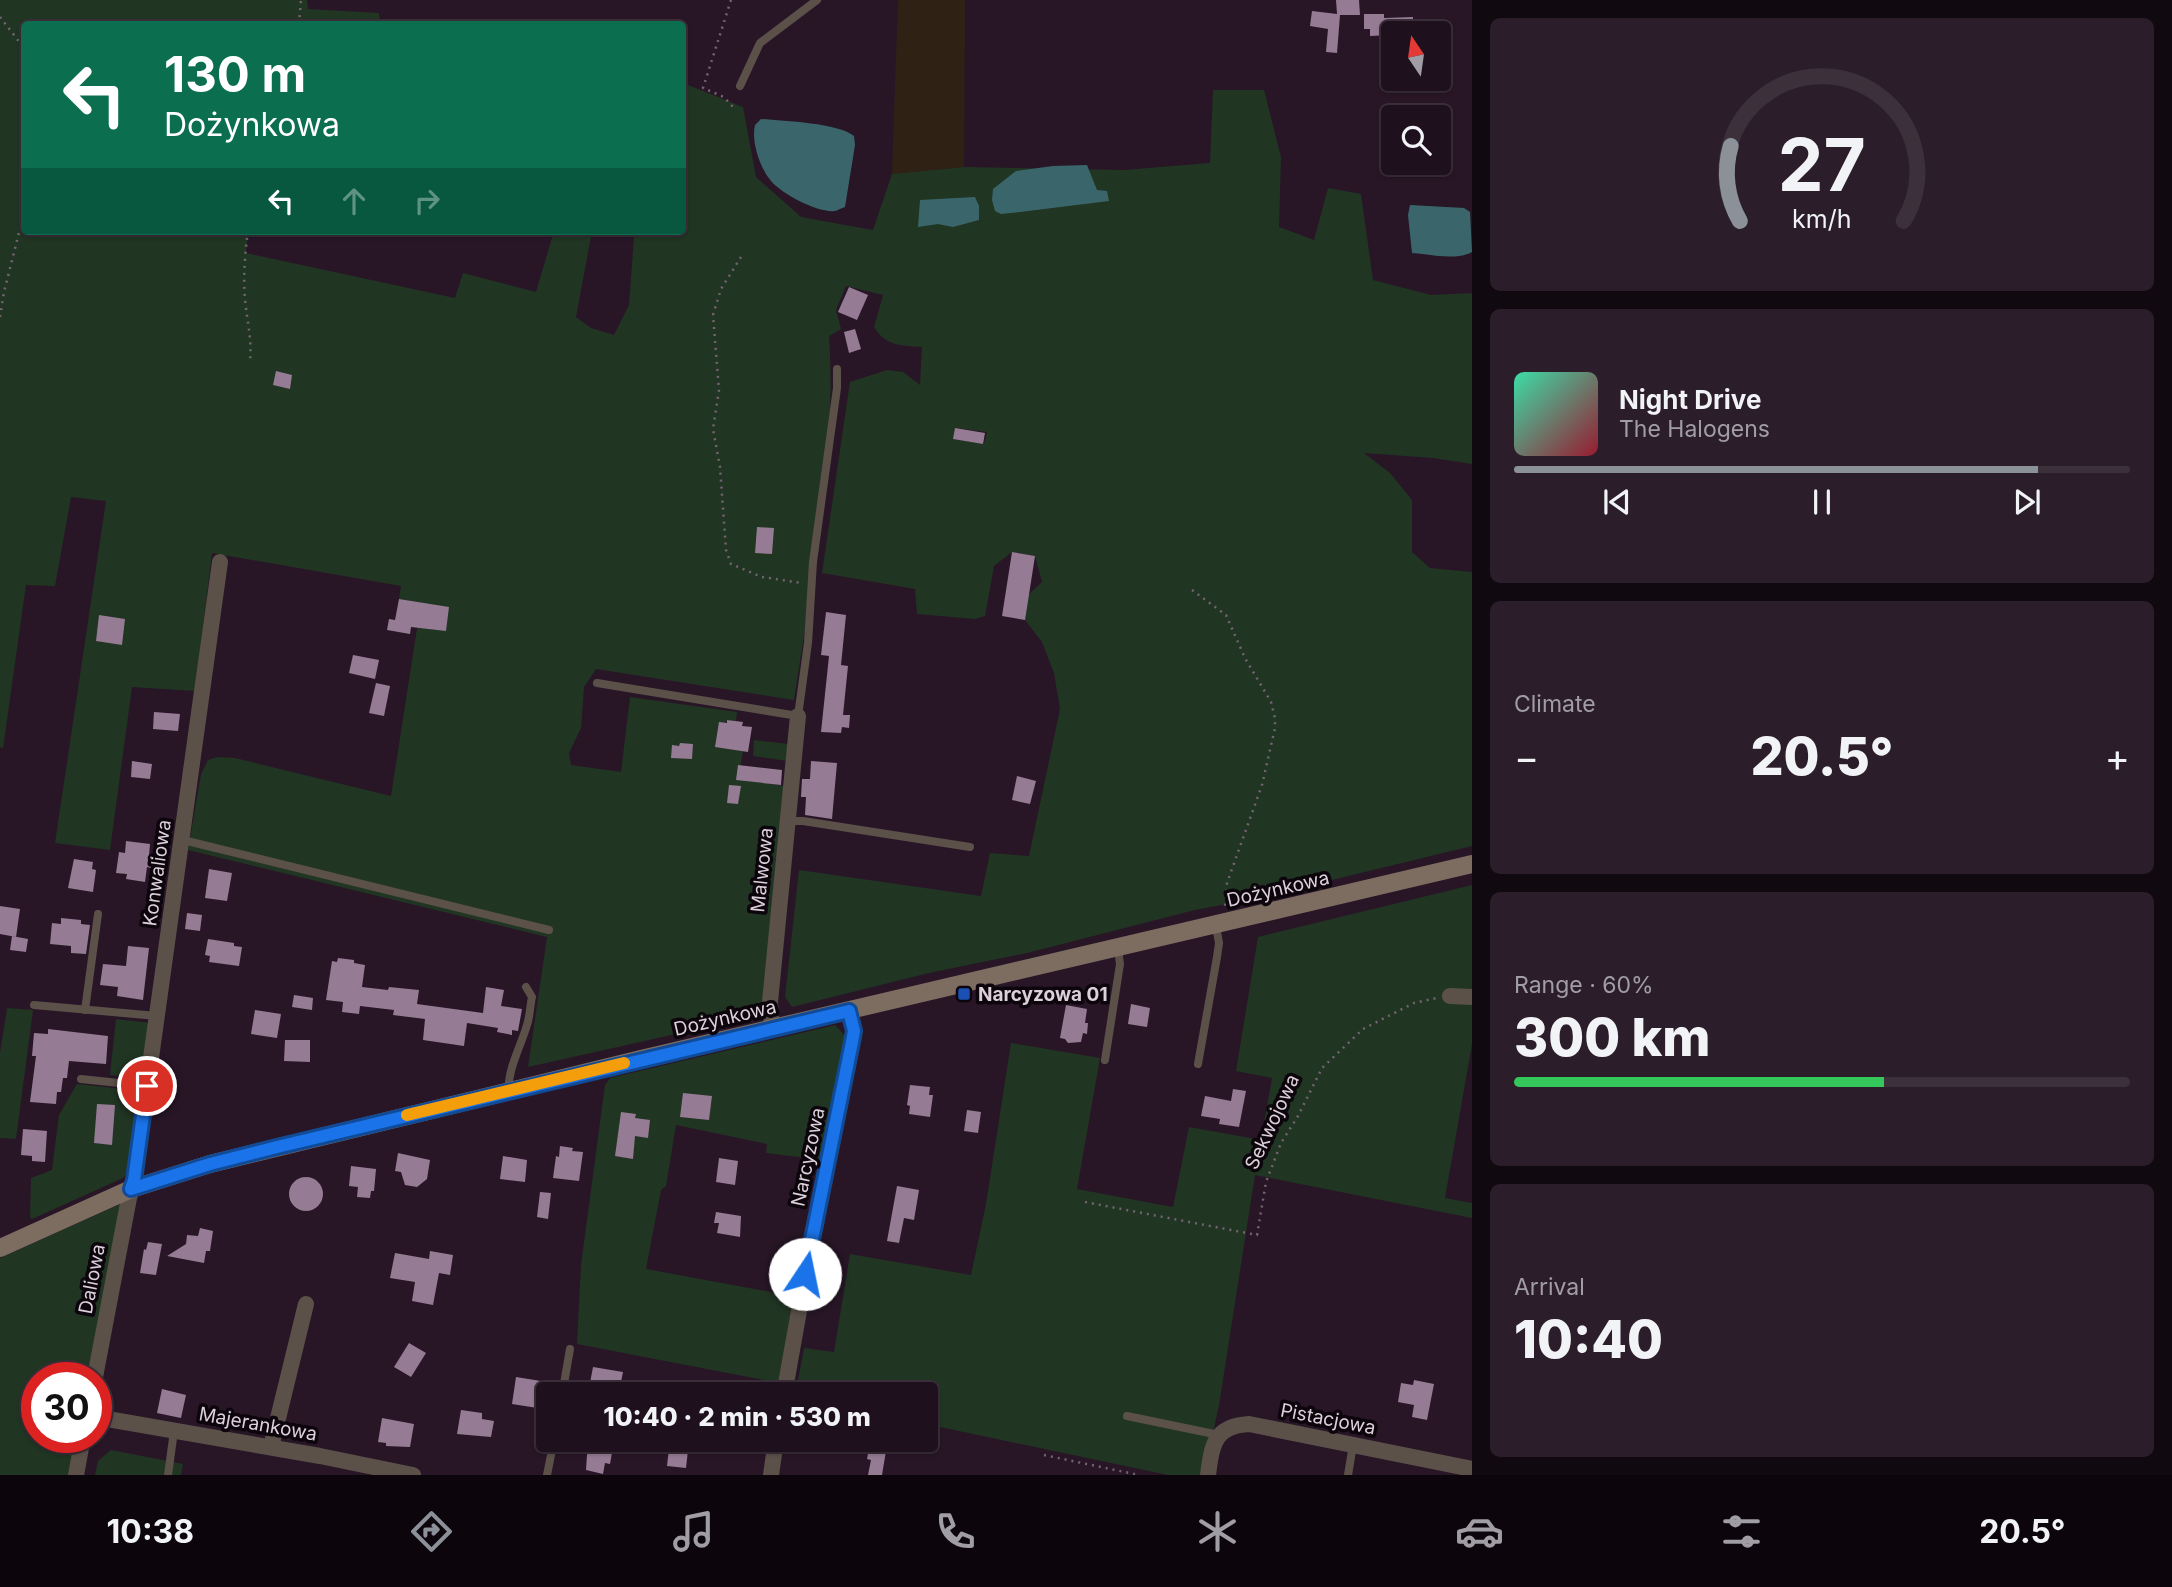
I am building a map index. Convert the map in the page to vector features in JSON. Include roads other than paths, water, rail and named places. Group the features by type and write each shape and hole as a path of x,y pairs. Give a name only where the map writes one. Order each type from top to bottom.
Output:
{"street":[{"name":"Konwaliowa","path":"131,1189 183,840 220,562"},
{"name":"Malwowa","path":"772,1028 769,1002 798,716"},
{"name":"Dożynkowa","path":"0,1248 131,1189 210,1164 772,1028 1472,864"},
{"path":"1450,996 1472,997"},
{"name":"Narcyzowa","path":"786,1382 854,1031 849,1011"},
{"name":"Daliowa","path":"97,1362 131,1189"},
{"path":"271,1447 306,1304"},
{"name":"Majerankowa","path":"112,1420 413,1475"},
{"name":"Pistacjowa","path":"1219,1435 1234,1425 1249,1424 1472,1469"},
{"path":"1208,1475 1212,1448 1219,1435"},
{"path":"771,1475 774,1452"},
{"path":"75,1475 80,1453"}],"lane":[{"path":"740,86 760,43 817,0"},
{"path":"597,683 798,716 808,643 813,562 837,388 837,369"},
{"path":"788,821 803,821 970,847"},
{"path":"183,840 549,930"},
{"path":"85,1010 98,914"},
{"path":"1198,1064 1221,924"},
{"path":"1105,1060 1120,964 1118,949"},
{"path":"509,1091 508,1078 515,1063 532,997 526,988"},
{"path":"34,1005 158,1016"},
{"path":"81,1079 147,1086"},
{"path":"564,1382 570,1349"},
{"path":"1127,1416 1219,1435"},
{"path":"168,1475 174,1431"},
{"path":"1348,1475 1353,1445"},
{"path":"547,1475 552,1452"}],"place":[{"name":"Narcyzowa 01","path":"964,994"}]}
